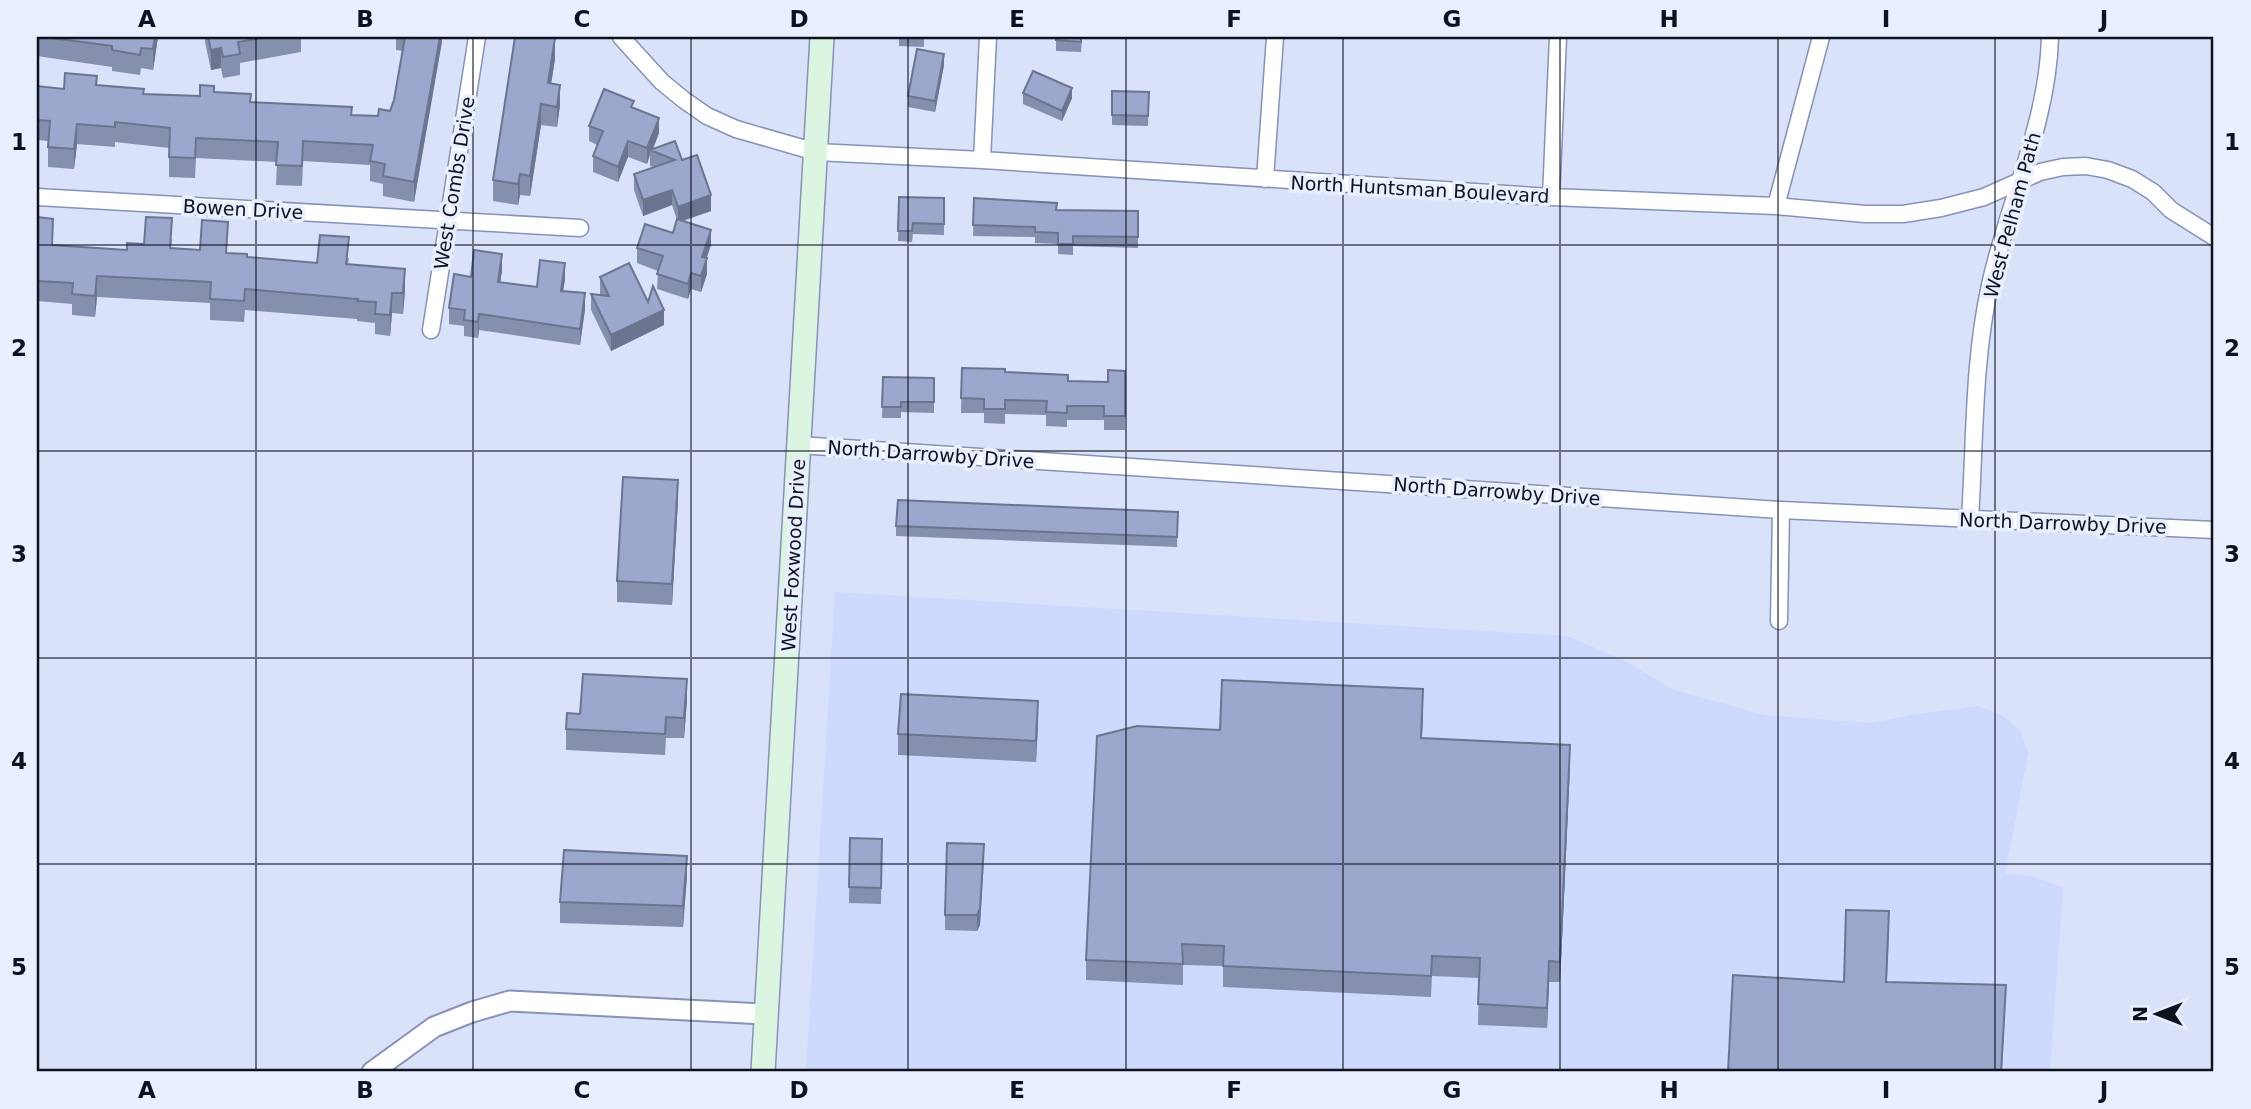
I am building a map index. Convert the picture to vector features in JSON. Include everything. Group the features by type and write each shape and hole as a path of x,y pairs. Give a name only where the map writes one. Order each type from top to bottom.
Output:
{"main road":[{"name":"West Foxwood Drive","path":"763,1072 822,37"}],"street":[{"name":"West Combs Drive","path":"431,330 477,37"},
{"name":"North Huntsman Boulevard","path":"621,37 662,82 707,116 736,129 816,152 982,160 1551,197 1776,206 1865,214 1903,214 1941,208 1984,197 2040,172 2086,166 2132,178 2153,192 2171,210 2214,237"},
{"path":"982,160 988,37"},
{"path":"1265,180 1275,37"},
{"path":"1551,197 1558,37"},
{"path":"1776,206 1821,37"},
{"name":"West Pelham Path","path":"1970,519 1981,340 2002,236 2035,134 2044,92 2050,37"},
{"name":"Bowen Drive","path":"37,197 580,228"},
{"name":"North Darrowby Drive","path":"799,445 1781,510 2214,530"},
{"path":"1779,621 1781,510"},
{"path":"372,1072 434,1027 510,1001 766,1014"}],"shaded area":[{"path":"835,592 1567,636 1625,661 1674,690 1764,715 1871,723 1978,706 2003,716 2020,730 2028,753 2005,874 2030,876 2063,887 2050,1072 806,1072"}],"building":[{"path":"44,37 155,37 153,49 141,48 140,55 112,50 112,46"},
{"path":"208,37 269,37 238,42 240,54 223,57 221,48 211,50"},
{"path":"405,37 440,37 414,182 383,176 385,164 370,161 373,145 303,141 302,166 276,165 278,142 196,138 195,158 169,157 170,128 115,122 115,127 77,124 74,149 48,147 50,121 37,120 37,86 64,89 65,73 97,76 96,85 144,89 143,94 200,96 200,85 214,86 214,92 251,94 250,102 352,107 351,115 378,116 379,109 390,111 394,100"},
{"path":"515,37 555,38 548,83 560,85 557,107 541,104 530,176 520,174 518,184 493,180"},
{"path":"1056,37 1081,37 1081,42 1056,40"},
{"path":"917,49 944,54 935,101 908,96"},
{"path":"1033,71 1072,88 1062,111 1023,93"},
{"path":"604,89 634,101 631,107 659,118 647,148 628,141 618,167 593,156 603,131 589,126"},
{"path":"1112,91 1149,92 1148,116 1112,115"},
{"path":"675,141 682,160 697,155 711,195 678,207 672,190 643,200 634,174 675,160 650,150"},
{"path":"899,197 944,198 944,224 913,223 912,231 898,231"},
{"path":"974,198 1057,203 1056,210 1138,211 1138,237 1073,236 1073,244 1058,244 1058,233 1035,232 1035,227 973,225"},
{"path":"37,217 53,219 52,245 127,250 127,243 144,244 146,217 172,218 170,248 200,250 202,220 228,222 226,253 317,263 320,235 349,237 346,264 405,269 403,293 392,293 390,315 375,314 376,302 357,301 358,299 245,289 244,301 210,299 211,282 97,276 95,296 72,294 73,283 37,281"},
{"path":"677,219 711,230 702,257 707,258 701,276 691,273 688,284 657,274 663,256 637,248 645,224 673,233"},
{"path":"474,250 502,254 498,282 537,287 540,260 565,263 561,291 585,293 580,329 479,314 478,322 464,320 465,310 449,308 454,274 471,277"},
{"path":"629,263 648,302 653,286 664,310 611,335 591,294 609,296 600,277"},
{"path":"962,368 1068,375 1068,381 1108,382 1108,370 1125,371 1125,416 1104,416 1104,406 1067,406 1067,413 1046,412 1047,401 1005,400 1005,409 984,409 984,399 961,398"},
{"path":"883,377 934,378 934,402 901,402 901,407 882,407"},
{"path":"623,477 678,480 672,584 617,581"},
{"path":"898,500 1178,512 1177,537 896,526"},
{"path":"583,674 687,679 684,718 666,717 665,734 566,729 567,713 580,714"},
{"path":"1222,680 1423,689 1421,738 1570,745 1560,962 1549,961 1547,1008 1478,1004 1480,958 1432,956 1431,976 1223,966 1224,946 1182,944 1183,964 1086,960 1097,736 1137,726 1220,730"},
{"path":"901,694 1038,701 1036,741 898,734"},
{"path":"850,838 882,839 881,888 849,887"},
{"path":"947,843 984,844 980,909 977,915 945,915"},
{"path":"564,850 687,856 683,906 560,902"},
{"path":"1846,910 1889,911 1886,982 2006,985 2001,1072 1728,1072 1733,975 1844,982"}]}
